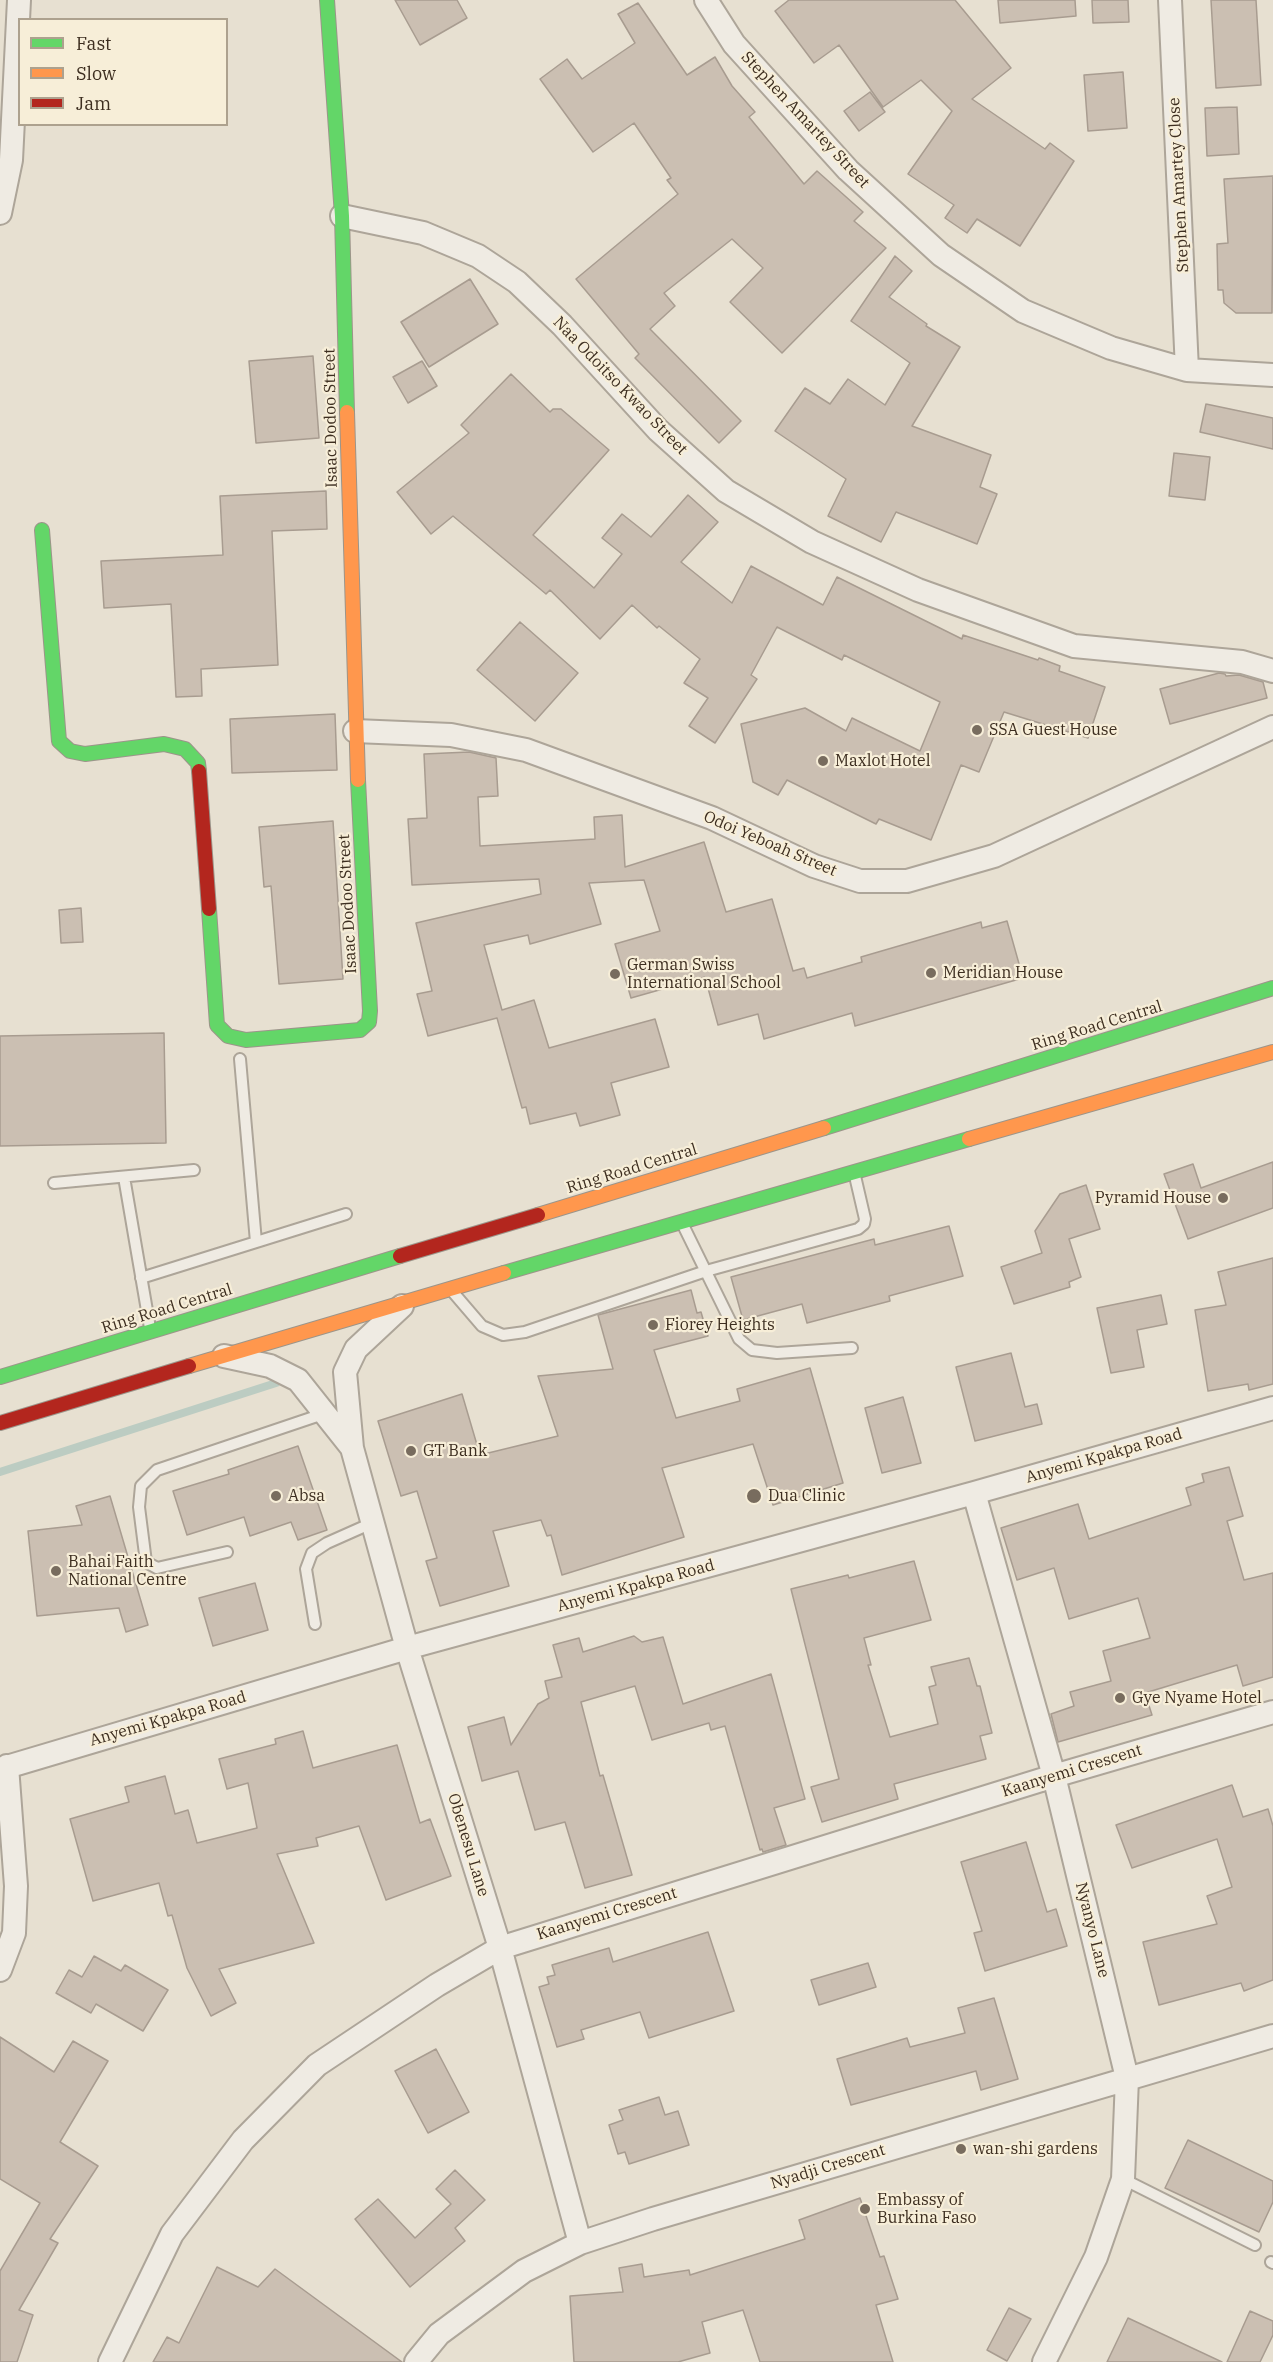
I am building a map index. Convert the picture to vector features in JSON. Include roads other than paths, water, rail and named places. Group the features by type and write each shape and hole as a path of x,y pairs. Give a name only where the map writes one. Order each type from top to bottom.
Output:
{"main road":[{"name":"Isaac Dodoo Street","path":"42,530 59,741 70,751 85,754 164,744 185,749 198,763 217,1025 228,1036 246,1040 360,1030 369,1022 370,1011 355,731 342,216 327,0"},
{"name":"Ring Road Central","path":"0,1377 881,1111 1273,988"},
{"path":"0,1423 449,1289 1273,1052"}],"street":[{"path":"18,18 19,0"},
{"name":"Stephen Amartey Street","path":"706,0 734,44 848,170 941,255 1023,311 1112,348 1187,370 1273,375"},
{"name":"Stephen Amartey Close","path":"1170,0 1187,370"},
{"path":"0,213 11,160 18,20"},
{"name":"Naa Odoitso Kwao Street","path":"342,216 423,233 478,255 517,282 562,326 658,430 726,491 812,542 918,590 1074,646 1242,662 1273,671"},
{"name":"Odoi Yeboah Street","path":"355,731 451,735 526,750 712,818 814,866 860,881 907,881 994,855 1273,727"},
{"name":"Obenesu Lane","path":"409,1301 356,1349 345,1372 352,1448 406,1648 500,1948 580,2242"},
{"name":"Obenesu Lane","path":"222,1356 270,1366 298,1380 352,1448"},
{"name":"Anyemi Kpakpa Road","path":"4,1767 406,1648 974,1493 1273,1408"},
{"name":"Nyanyo Lane","path":"974,1493 1054,1776 1127,2078 1123,2179 1096,2258 1044,2362"},
{"name":"Kaanyemi Crescent","path":"110,2362 172,2234 243,2140 317,2065 437,1985 500,1948 1054,1776 1273,1712"},
{"path":"0,1970 14,1933 16,1886 4,1767"},
{"name":"Nyadji Crescent","path":"416,2362 439,2334 524,2271 580,2242 1273,2036"}],"lane":[{"path":"240,1059 256,1242"},
{"path":"54,1183 194,1170"},
{"path":"449,1289 482,1326 503,1335 525,1332 706,1271 858,1229 864,1224 865,1219 855,1172"},
{"path":"124,1178 150,1332"},
{"path":"141,1278 346,1214"},
{"path":"682,1222 739,1339 752,1350 777,1353 852,1348"},
{"path":"227,1552 157,1568 146,1562 139,1507 141,1486 157,1470 323,1414"},
{"path":"315,1624 306,1569 312,1553 327,1543 372,1523"},
{"path":"1123,2179 1255,2246"}],"waterway":[{"path":"0,1472 276,1383"}],"place":[{"name":"SSA Guest House","path":"977,730"},
{"name":"Maxlot Hotel","path":"823,761"},
{"name":"Meridian House","path":"931,973"},
{"name":"German Swiss International School","path":"615,974"},
{"name":"Pyramid House","path":"1223,1198"},
{"name":"Fiorey Heights","path":"653,1325"},
{"name":"GT Bank","path":"411,1451"},
{"name":"Absa","path":"276,1496"},
{"name":"Dua Clinic","path":"754,1496"},
{"name":"Bahai Faith National Centre","path":"56,1571"},
{"name":"Gye Nyame Hotel","path":"1120,1698"},
{"name":"wan-shi gardens","path":"961,2149"},
{"name":"Embassy of Burkina Faso","path":"865,2209"}]}
